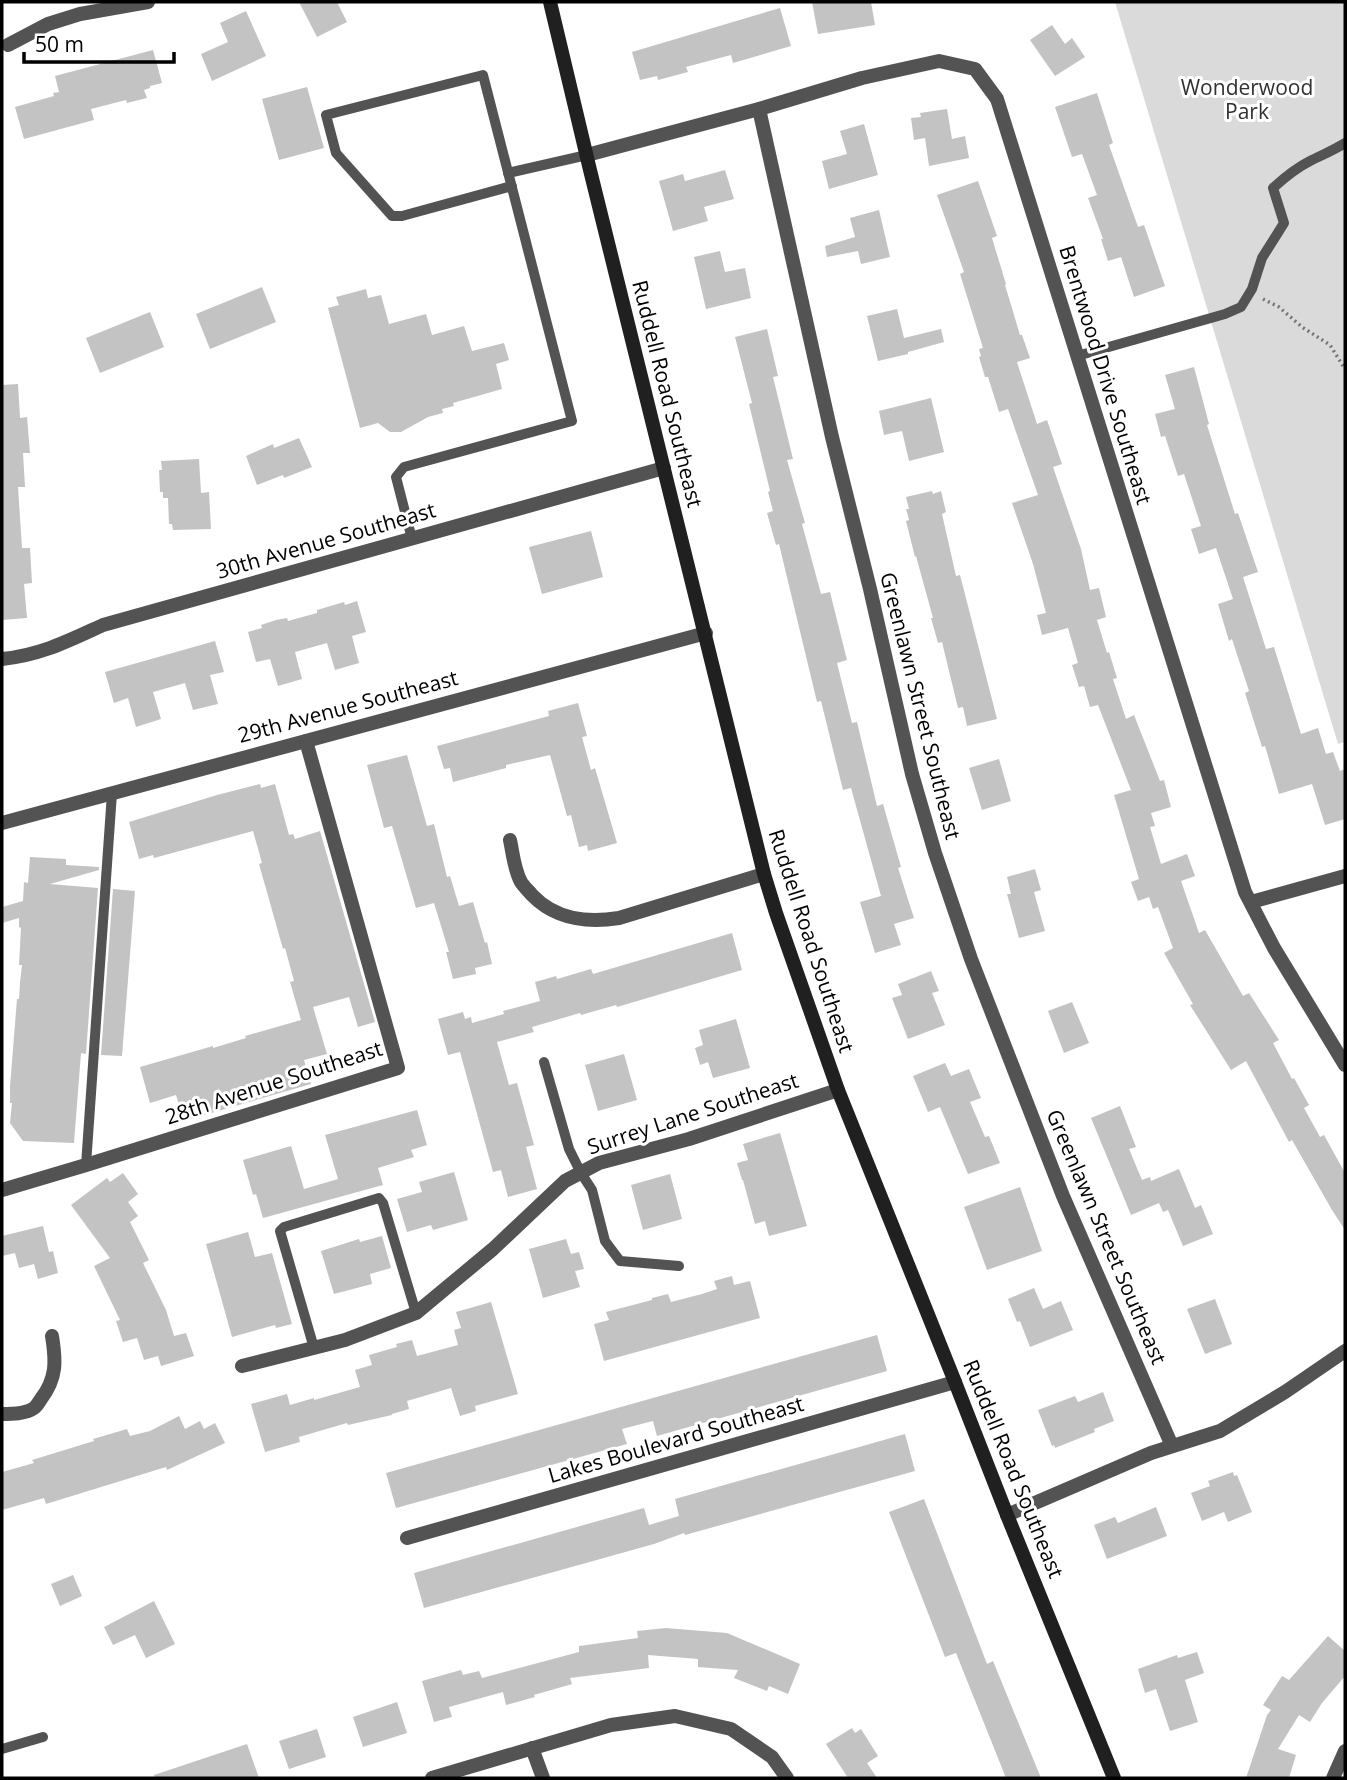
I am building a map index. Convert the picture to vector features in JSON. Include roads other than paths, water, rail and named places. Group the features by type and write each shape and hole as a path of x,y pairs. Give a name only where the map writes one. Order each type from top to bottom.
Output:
{"main road":[{"name":"Ruddell Road Southeast","path":"550,2 764,874 776,913 838,1090 1114,1778"}],"street":[{"path":"8,45 48,24 80,13 148,2"},
{"name":"Brentwood Drive Southeast","path":"587,155 862,78 939,61 975,69 997,99 1245,892 1274,948 1345,1065"},
{"name":"Greenlawn Street Southeast","path":"759,109 832,437 912,775 935,853 971,959 1063,1196 1172,1446"},
{"name":"30th Avenue Southeast","path":"2,659 46,651 103,625 664,468"},
{"name":"29th Avenue Southeast","path":"2,823 706,632"},
{"name":"28th Avenue Southeast","path":"2,1190 398,1068 306,740"},
{"path":"510,840 514,867 522,884 538,901 555,912 576,919 598,921 619,918 764,874"},
{"path":"1251,902 1345,876"},
{"name":"Surrey Lane Southeast","path":"242,1366 345,1340 416,1313 493,1249 565,1181 599,1163 690,1139 838,1090"},
{"path":"2,1414 33,1409 44,1395 54,1375 52,1336"},
{"path":"1007,1514 1151,1453 1220,1431 1285,1392 1345,1350"},
{"name":"Lakes Boulevard Southeast","path":"407,1538 956,1382"},
{"path":"432,1778 611,1725 675,1716 731,1729 772,1757 787,1778"},
{"path":"532,1748 543,1778"},
{"path":"1333,1778 1345,1751"}],"lane":[{"path":"412,539 396,477 404,467 572,421 509,173 483,75 326,116 336,153 392,216 402,216 512,186"},
{"path":"1077,356 1226,314 1241,307 1252,289 1262,258 1284,223 1273,188 1308,162 1345,143"},
{"path":"509,173 587,155"},
{"path":"86,1165 112,793"},
{"path":"544,1062 569,1149 592,1190 605,1241 620,1261 678,1266"},
{"path":"314,1348 279,1231 284,1227 379,1198 383,1203 416,1313"},
{"path":"2,1749 43,1737"}],"park label":[{"name":"Wonderwood Park","path":"1247,100"}]}
